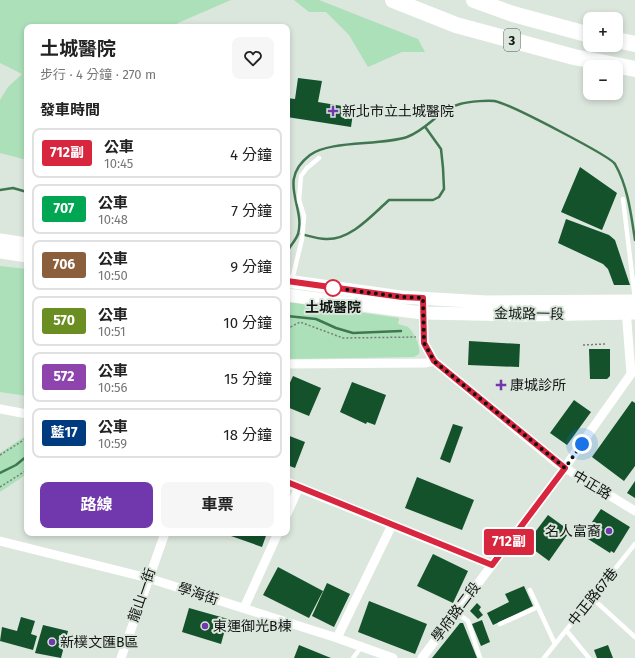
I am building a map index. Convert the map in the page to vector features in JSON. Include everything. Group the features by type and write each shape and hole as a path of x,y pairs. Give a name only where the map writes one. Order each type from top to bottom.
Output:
{"highway":[{"name":"3","path":"393,0 463,27 574,57 635,69"},
{"name":"3","path":"474,0 513,14 583,33"},
{"path":"623,41 635,44"}],"main road":[{"path":"0,240 24,244"},
{"path":"0,252 24,256"},
{"name":"金城路一段","path":"290,282 402,297 486,302 632,301"},
{"name":"金城路一段","path":"290,295 422,313 631,314"}],"street":[{"name":"中正路","path":"423,298 422,313 424,343 434,361 565,468 635,511"},
{"name":"學府路二段","path":"422,658 565,468 633,374 632,301"},
{"path":"290,364 426,363 434,361"},
{"path":"0,409 24,413"},
{"path":"290,483 492,565"},
{"path":"290,507 299,487"},
{"path":"337,638 392,525"},
{"name":"龍山一街","path":"121,658 164,536"},
{"path":"244,608 277,536"},
{"name":"學海街","path":"0,541 148,578 362,646 393,658"}],"lane":[{"path":"290,279 302,239 304,216 300,200 301,176 307,168 319,158"},
{"path":"623,199 632,301"},
{"name":"中正路67巷","path":"544,658 635,544"},
{"name":"中正路67巷","path":"530,590 555,644"},
{"path":"592,598 635,637"},
{"path":"500,624 538,607"},
{"path":"456,612 468,621 480,658"},
{"name":"中正路67巷","path":"566,630 589,658"},
{"path":"353,658 362,646"}],"path":[{"path":"290,327 300,322 343,338 416,337"},
{"path":"583,345 605,344"},
{"path":"0,456 24,440"},
{"path":"0,487 24,472"}],"green space":[{"path":"0,0 231,0 177,24 24,24 24,159 0,153 0,100 8,87 22,74 0,63"},
{"path":"294,0 319,0 418,39 425,52 402,52 368,67 349,35 326,12 309,12"},
{"path":"0,266 24,269 24,396 0,392"},
{"path":"290,302 399,318 398,324 408,327 415,336 419,348 419,354 414,357 290,359"},
{"path":"24,437 24,476 0,492 0,453"}],"building":[{"path":"298,78 322,81 318,102 348,107 347,112 353,113 351,127 290,117 290,98 295,99"},
{"path":"580,167 617,193 602,230 561,212"},
{"path":"566,219 609,235 615,240 630,285 614,285 608,269 603,264 558,243"},
{"path":"469,341 520,344 519,367 468,365"},
{"path":"589,349 610,349 610,376 607,379 590,379"},
{"path":"293,376 321,388 309,416 290,408 290,382"},
{"path":"352,382 386,395 375,425 367,422 366,424 340,412"},
{"path":"574,400 591,412 567,445 550,433"},
{"path":"632,401 635,403 635,466 624,481 592,457"},
{"path":"453,424 463,427 450,463 440,459"},
{"path":"290,436 305,442 295,468 290,466"},
{"path":"417,477 474,500 462,530 405,508"},
{"path":"635,481 635,498 627,493"},
{"name":"名人富裔","path":"601,509 630,527 614,553 611,551 610,553 588,539 587,536 594,524 592,522"},
{"path":"548,515 570,531 549,561 526,544"},
{"path":"231,536 266,536 262,547"},
{"path":"433,554 468,571 453,603 417,586"},
{"path":"278,567 323,591 309,618 263,595"},
{"path":"327,583 350,594 334,627 312,616"},
{"path":"524,586 533,606 493,625 487,613 509,602 505,594"},
{"path":"369,601 427,624 415,654 358,632"},
{"path":"477,603 481,607 479,610 483,615 478,619 470,611"},
{"name":"東運御光B棟","path":"189,608 228,619 221,644 182,632"},
{"path":"21,617 35,621 31,634 37,636 33,650 0,641 2,627 17,631"},
{"path":"482,620 490,642 481,646 472,624"},
{"path":"460,623 463,623 477,658 432,658"},
{"name":"新樸文匯B區","path":"43,625 68,631 61,658 35,653"},
{"path":"299,645 326,656 331,658 294,658"},
{"path":"608,645 613,658 597,658 594,650"}],"waterway":[{"path":"290,247 298,234 299,224 293,184 295,174 300,165 310,155 319,150 330,147 383,142 407,137 422,129 446,110 463,103 485,101 495,101 522,112 580,142 615,164 626,191 635,240"},
{"path":"301,234 326,239 335,238 360,226 389,200 433,200 439,197 444,189 441,149 426,128"},
{"path":"0,190 13,188 24,191"},
{"path":"290,316 316,319 336,328 353,333 401,331"},
{"path":"0,473 16,465 24,458"}],"bus line":[{"name":"712副","path":"290,281 402,297 423,298 422,313 424,343 434,361 557,464 565,468 492,565 290,483"}],"place":[{"name":"新北市立土城醫院","path":"333,111"},
{"name":"土城醫院","path":"333,288"},
{"name":"康城診所","path":"501,385"},
{"name":"名人富裔","path":"609,531"},
{"name":"東運御光B棟","path":"205,626"},
{"name":"新樸文匯B區","path":"52,642"}],"route":[{"path":"333,288 402,297 423,298 422,313 424,343 434,361 557,464 565,468 582,444"}]}
